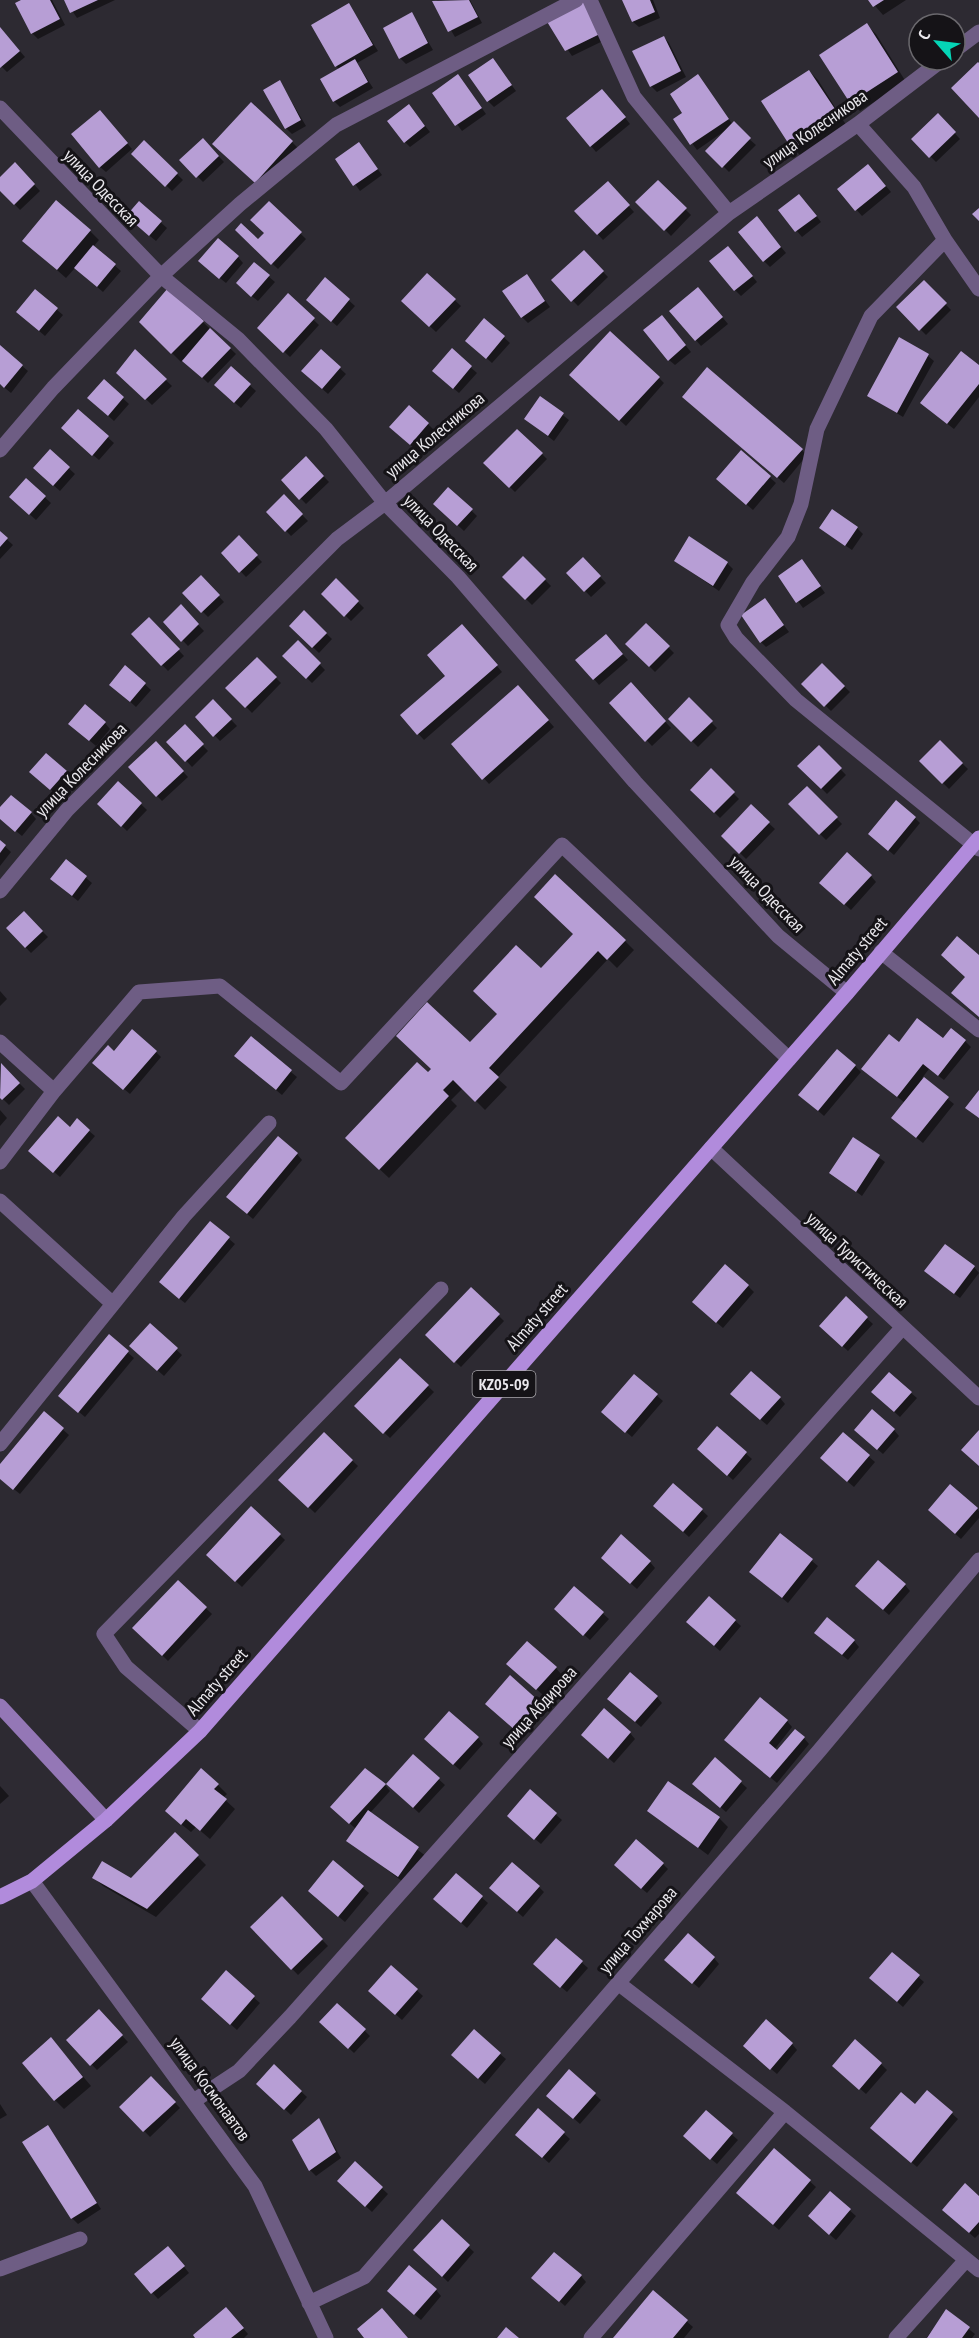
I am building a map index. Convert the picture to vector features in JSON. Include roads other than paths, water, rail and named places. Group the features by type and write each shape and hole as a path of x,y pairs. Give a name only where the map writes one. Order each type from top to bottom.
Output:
{"main road":[{"name":"Almaty street","path":"0,1897 33,1881 106,1820 200,1731 978,844"},
{"path":"0,1707 106,1820"}],"street":[{"path":"0,450 53,388 161,276 240,204 336,125 576,0"},
{"path":"590,0 634,97 729,213"},
{"name":"улица Колесникова","path":"0,891 67,810 337,539 385,503 729,213 858,124 926,72"},
{"name":"улица Одесская","path":"0,108 161,276 238,339 326,429 385,503 458,577 635,782 777,936 847,993"},
{"path":"858,124 914,187 945,240 979,289"},
{"path":"945,240 871,316 817,429 801,504 788,537 753,582 728,625 736,638 796,700 978,844"},
{"path":"0,1162 54,1091 139,992 220,986 341,1083 562,845 789,1059"},
{"path":"881,952 979,1030"},
{"path":"0,1042 54,1091"},
{"path":"0,1444 184,1216 269,1123"},
{"name":"улица Туристическая","path":"711,1148 979,1398"},
{"path":"0,1201 112,1304"},
{"path":"200,1731 126,1667 104,1634 441,1289"},
{"name":"улица Абдирова","path":"195,2100 238,2071 290,2017 902,1328"},
{"name":"улица Тохмарова","path":"309,2303 364,2277 979,1560"},
{"name":"улица Космонавтов","path":"33,1881 195,2100 255,2186 326,2338"},
{"path":"618,1983 785,2112 979,2270"},
{"path":"591,2338 785,2112"},
{"path":"0,2269 80,2239"},
{"path":"896,2338 966,2259"}]}
